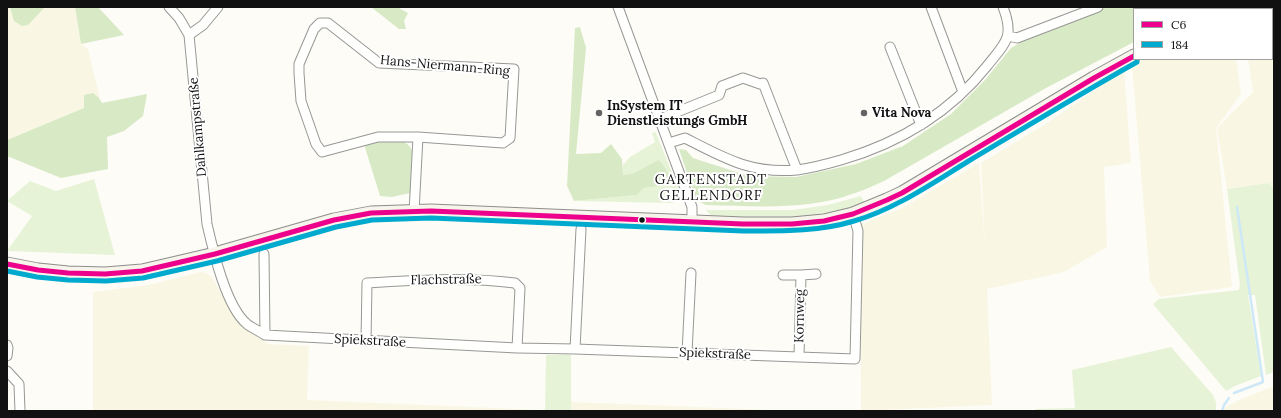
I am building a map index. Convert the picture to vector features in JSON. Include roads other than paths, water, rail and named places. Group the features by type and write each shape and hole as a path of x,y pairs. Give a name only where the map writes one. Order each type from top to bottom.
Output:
{"main road":[{"path":"7,264 46,271 68,273 105,274 142,271 214,254 334,220 371,213 431,211 692,222 792,224 824,221 853,214 902,193 1094,78 1133,57"}],"street":[{"name":"Dahlkampstraße","path":"169,7 179,18 189,35 207,224 214,254"},
{"path":"189,35 203,25 218,7"},
{"path":"618,7 692,207 692,222"},
{"path":"931,7 963,92"},
{"path":"669,143 685,138 726,159 742,165 764,170 797,170 826,164 874,149 921,125 943,110 979,75 1008,36 1008,20 1003,7"},
{"path":"1008,36 1017,38 1098,7"},
{"name":"Hans-Niermann-Ring","path":"320,23 328,23 379,63 514,69 510,138 503,143 418,137 378,137 322,152 316,144 301,101 299,72 299,64 314,29 320,23"},
{"path":"890,47 921,125"},
{"path":"660,118 719,95 722,86 743,78 760,84 763,83 797,170"},
{"path":"414,212 418,137"},
{"name":"Spiekstraße","path":"214,254 222,279 234,306 246,323 265,335 517,348 687,352 855,359 858,232 853,214"},
{"path":"575,349 581,229"},
{"path":"264,254 265,335"},
{"path":"687,352 690,273"},
{"name":"Kornweg","path":"783,275 816,274"},
{"name":"Kornweg","path":"799,357 801,275"},
{"name":"Flachstraße","path":"366,341 367,283 421,280 489,280 515,283 520,288 517,348"},
{"path":"7,345 7,356"},
{"path":"7,370 19,384 20,411"}],"waterway":[{"path":"1234,393 1263,382 1237,207"},
{"path":"1222,411 1229,398"}],"place":[{"name":"InSystem IT Dienstleistungs GmbH","path":"599,113"},
{"name":"Vita Nova","path":"864,113"}],"district":[{"name":"GARTENSTADT GELLENDORF","path":"711,188"}]}
